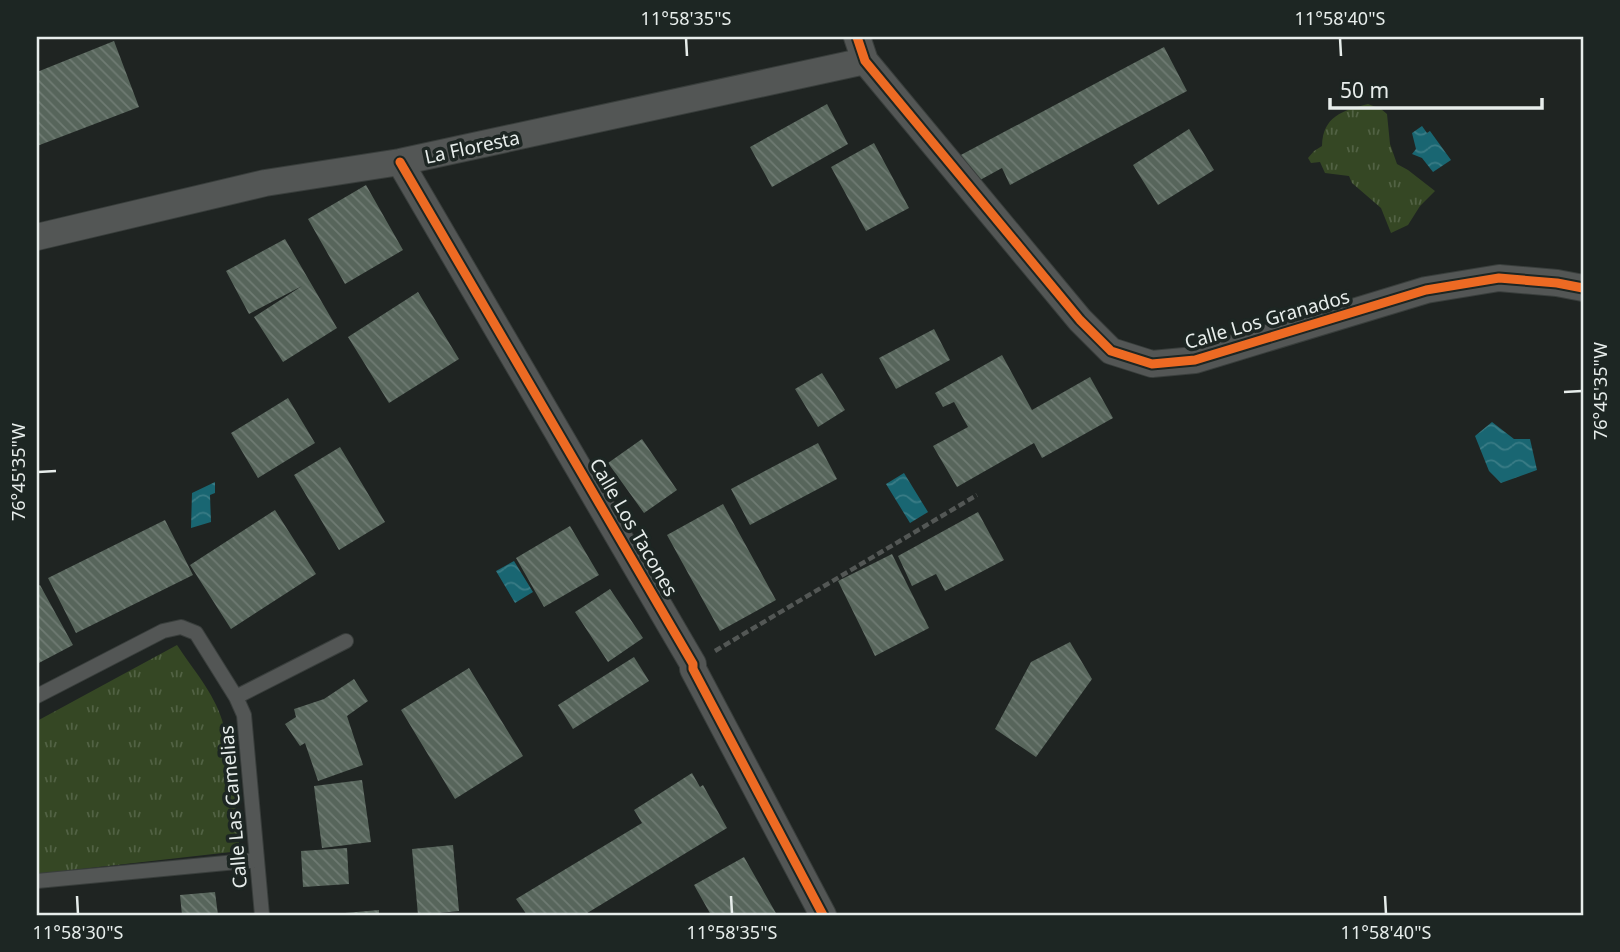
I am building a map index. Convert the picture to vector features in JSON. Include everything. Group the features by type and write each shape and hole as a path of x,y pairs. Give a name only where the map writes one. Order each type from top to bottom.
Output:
{"street":[{"name":"La Floresta","path":"37,237 265,183 400,162 861,49"},
{"name":"Calle Los Granados","path":"861,49 1080,320 1111,351 1152,364 1195,360 1426,290 1499,278 1558,282 1583,288"},
{"name":"Calle Los Tacones","path":"400,162 693,664 693,669 823,915"}],"lane":[{"name":"Calle Las Camelias","path":"37,696 163,631 181,627 196,634 236,697 244,715 262,915"},
{"path":"236,697 346,641"},
{"path":"37,881 257,860"}],"path":[{"path":"693,664 977,495"}],"green space":[{"path":"1368,104 1387,114 1390,144 1397,164 1435,191 1420,206 1408,225 1391,233 1381,208 1352,183 1349,176 1325,173 1320,162 1311,163 1308,158 1322,146 1330,121 1342,112"},
{"path":"177,645 208,690 222,720 232,769 240,851 37,874 37,721"}],"water":[{"path":"1422,126 1427,133 1430,131 1451,160 1433,172 1422,158 1412,154 1416,149 1412,133"},
{"path":"1492,422 1514,439 1530,439 1537,470 1501,483 1489,471 1475,436"},
{"path":"904,473 928,512 910,523 886,484"},
{"path":"215,482 215,493 210,495 211,522 191,528 192,493"},
{"path":"514,561 533,592 515,603 496,571"}],"building":[{"path":"114,41 139,107 37,146 37,72"},
{"path":"1164,47 1187,91 1010,185 1002,168 971,185 957,157"},
{"path":"827,104 848,144 772,187 750,147"},
{"path":"1189,129 1214,170 1158,205 1133,165"},
{"path":"874,143 909,208 866,231 831,167"},
{"path":"366,185 403,250 345,284 308,219"},
{"path":"285,239 337,328 283,362 254,317 302,286 249,314 226,271"},
{"path":"418,292 459,359 389,403 348,337"},
{"path":"934,329 950,360 896,389 879,358"},
{"path":"1002,355 1032,410 1090,377 1113,418 1042,458 1034,443 957,487 933,446 968,427 954,402 943,407 935,393"},
{"path":"822,373 845,410 818,427 795,389"},
{"path":"288,398 315,443 258,478 231,433"},
{"path":"642,439 677,490 644,513 608,463"},
{"path":"818,443 837,479 750,525 731,489"},
{"path":"340,447 385,522 339,550 294,475"},
{"path":"723,504 776,600 720,631 667,535"},
{"path":"275,510 316,574 231,629 190,565"},
{"path":"978,512 1004,560 945,591 936,574 912,586 898,556"},
{"path":"165,520 193,575 76,633 48,578"},
{"path":"570,526 599,575 544,607 516,558"},
{"path":"892,554 929,628 875,656 838,581"},
{"path":"40,585 73,645 37,664 37,587"},
{"path":"610,589 643,638 608,662 575,612"},
{"path":"1070,642 1092,679 1036,757 995,729 1031,662"},
{"path":"634,657 649,681 573,729 558,705"},
{"path":"469,668 523,756 455,799 401,710"},
{"path":"354,679 368,701 347,716 363,765 318,781 305,743 300,746 285,724 296,717 294,709 324,699"},
{"path":"692,773 700,787 703,785 727,828 584,915 527,915 516,899 642,823 634,810"},
{"path":"362,780 371,842 322,848 314,786"},
{"path":"453,845 459,911 418,915 412,849"},
{"path":"347,848 349,884 303,887 301,851"},
{"path":"744,857 777,915 711,915 694,885"},
{"path":"215,892 218,915 182,915 180,895"},
{"path":"379,910 379,915 345,915 345,913"}],"cycle path":[{"path":"857,37 865,61 1080,320 1111,351 1152,364 1195,360 1426,290 1499,278 1583,288"},
{"path":"400,162 693,664 693,669 823,915"}]}
